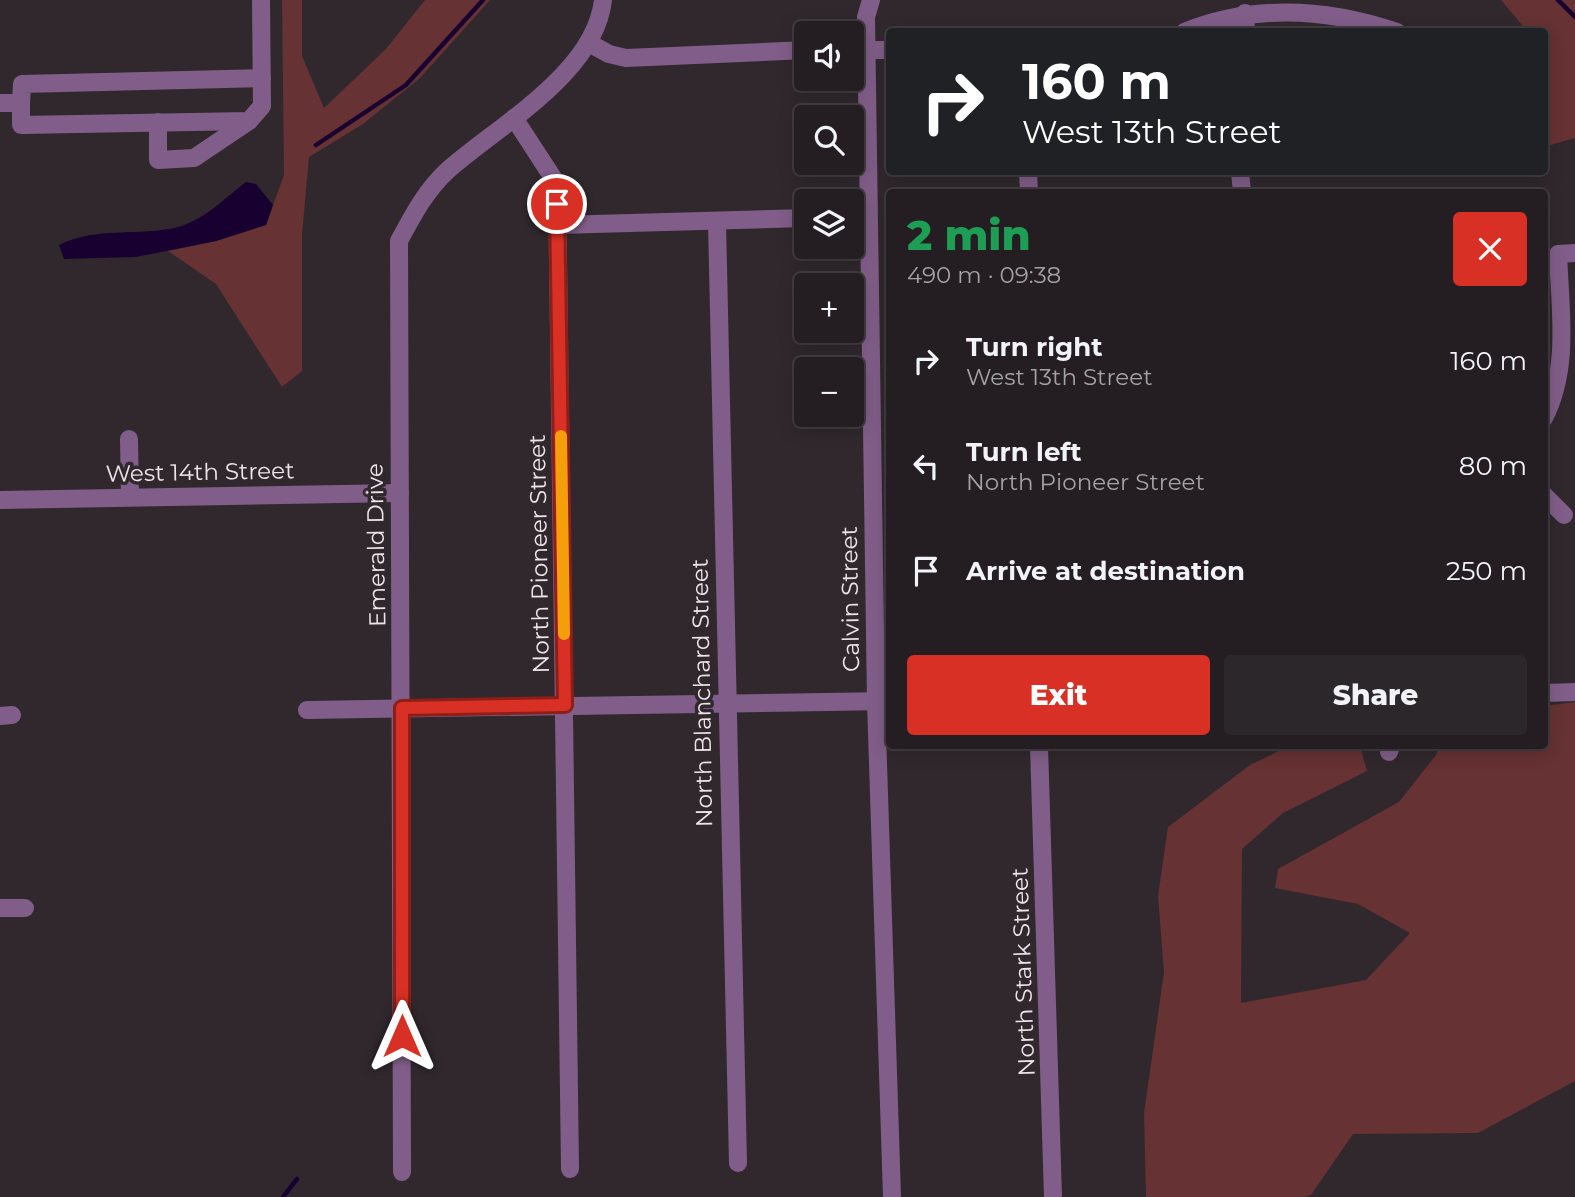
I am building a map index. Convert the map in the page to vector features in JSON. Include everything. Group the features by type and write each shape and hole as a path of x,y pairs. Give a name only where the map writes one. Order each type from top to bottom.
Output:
{"street":[{"path":"158,122 158,160 194,158 249,121 262,106 261,0"},
{"name":"Emerald Drive","path":"402,1172 399,241 424,196 439,180 514,118 572,65 589,43 601,17 603,0"},
{"name":"Calvin Street","path":"864,28 871,0"},
{"path":"1194,28 1217,19 1245,13 1302,10 1373,23 1386,28"},
{"path":"1245,13 1246,28"},
{"path":"589,43 609,54 626,58 794,51"},
{"path":"864,50 886,50"},
{"path":"249,121 22,125 22,84 262,78"},
{"name":"Calvin Street","path":"860,91 860,189"},
{"path":"0,103 20,103"},
{"name":"North Pioneer Street","path":"514,118 557,184 569,1170"},
{"path":"558,225 794,219"},
{"name":"North Blanchard Street","path":"717,222 738,1163"},
{"path":"1548,410 1562,356 1558,254 1575,253"},
{"name":"Calvin Street","path":"862,259 882,701 892,1197"},
{"path":"129,439 130,498"},
{"name":"West 14th Street","path":"0,500 400,493"},
{"path":"1548,499 1564,515"},
{"path":"1548,693 1575,692"},
{"path":"307,710 882,701"},
{"name":"North Stark Street","path":"1039,749 1053,1197"},
{"path":"0,908 25,908"}],"shaded area":[{"path":"282,0 302,0 302,56 324,108 386,49 425,0 490,0 420,78 363,124 309,157 302,235 302,371 282,387 216,284 168,251 216,241 266,225 284,175"},
{"path":"1501,0 1575,0 1575,138 1548,146 1548,28 1524,28"},
{"path":"246,182 256,184 273,205 266,225 216,241 136,257 64,259 59,245 73,239 163,230 188,224 214,208"},
{"path":"1575,702 1575,1081 1478,1133 1353,1134 1311,1195 1305,1197 1146,1197 1144,1113 1164,972 1158,896 1168,827 1250,765 1283,749 1361,749 1367,771 1283,813 1242,849 1241,1003 1366,980 1410,933 1358,904 1275,888 1278,869 1399,802 1438,749 1548,749 1548,705"}],"waterway":[{"path":"316,145 406,85 483,0"},
{"path":"1558,0 1575,17"},
{"path":"283,1197 297,1179"}],"slow traffic":[{"path":"561,436 564,634"}],"route":[{"path":"402,1036 402,708 565,705 557,204"}]}
